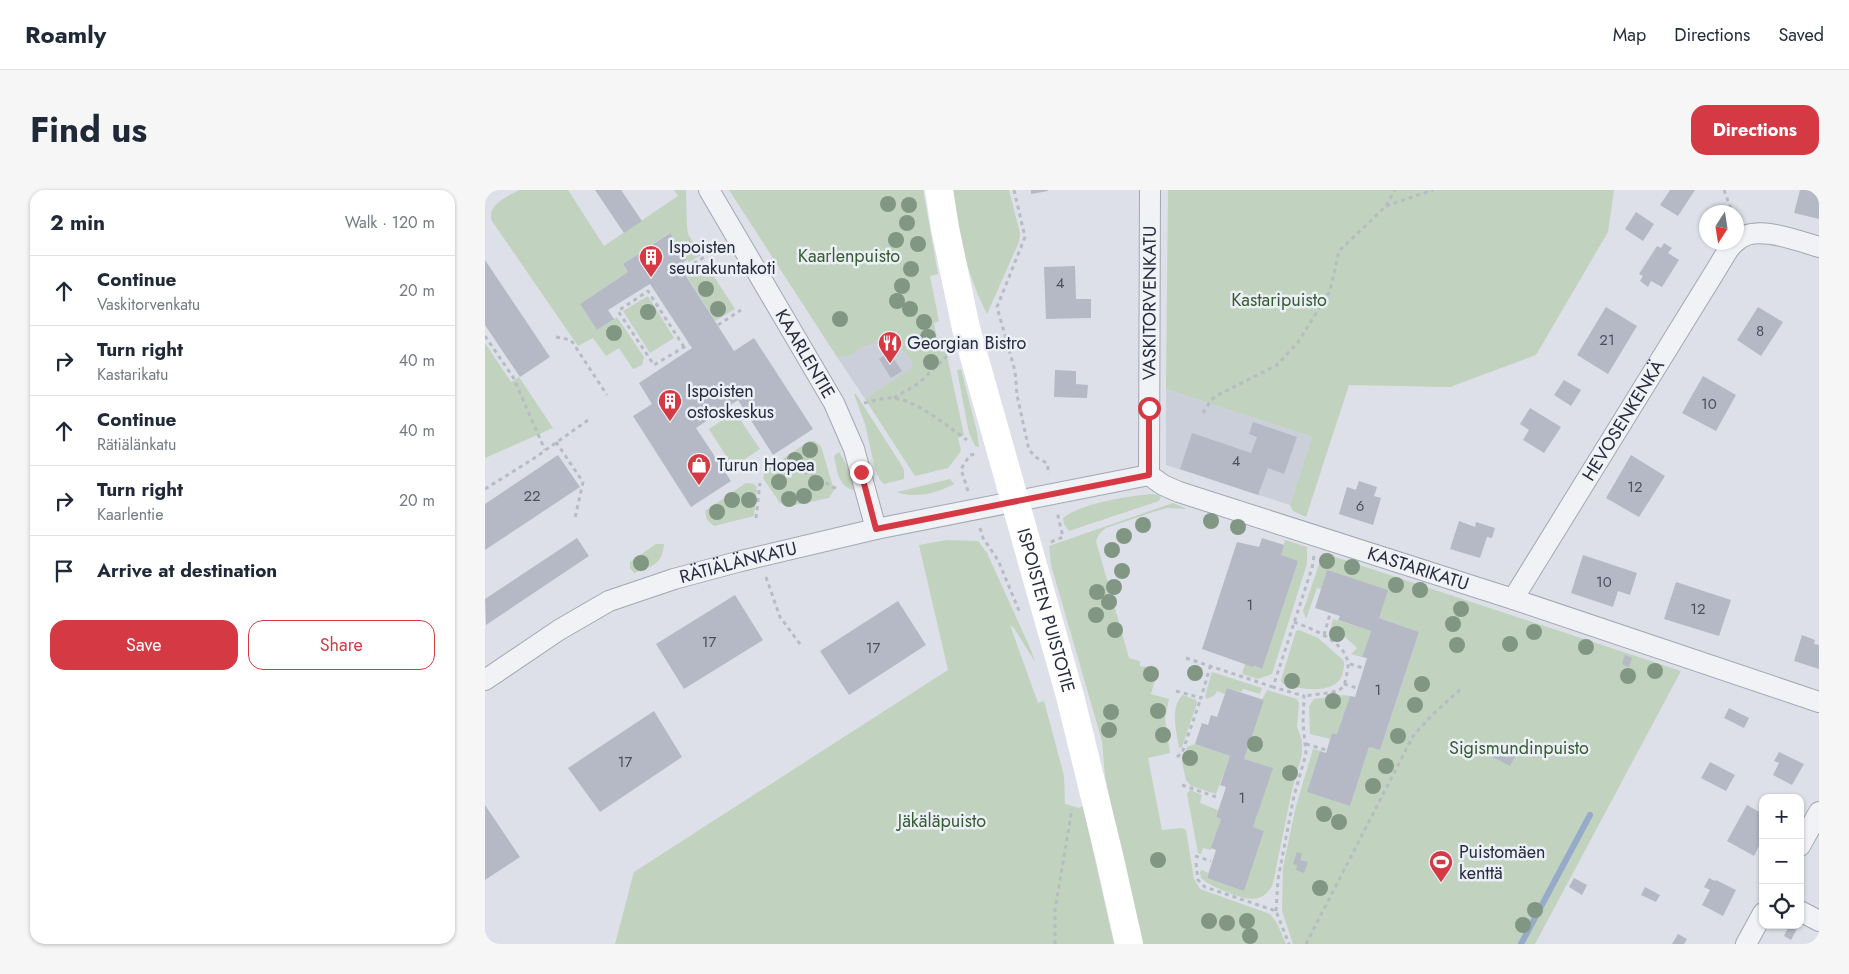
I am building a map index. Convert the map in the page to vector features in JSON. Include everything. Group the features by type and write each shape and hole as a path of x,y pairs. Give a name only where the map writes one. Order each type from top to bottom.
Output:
{"main road":[{"name":"ISPOISTEN PUISTOTIE","path":"939,190 966,328 1070,696 1129,944"}],"street":[{"name":"KAARLENTIE","path":"709,190 834,403 854,449 876,529"},
{"name":"VASKITORVENKATU","path":"1149,475 1151,190"},
{"name":"HEVOSENKENKÄ","path":"1744,236 1756,232 1819,247"},
{"name":"HEVOSENKENKÄ","path":"1513,599 1720,263 1730,250"},
{"path":"1014,501 1149,475"},
{"name":"KASTARIKATU","path":"1149,475 1163,485 1179,492 1513,599 1819,702"},
{"name":"RÄTIÄLÄNKATU","path":"485,680 559,630 609,602 674,579 876,529 1014,501"},
{"path":"1804,839 1819,812"},
{"path":"1804,913 1819,921"},
{"path":"1746,944 1759,920"}],"path":[{"path":"1014,190 1025,237 997,307 1015,371 1017,395 1029,450 1047,464"},
{"path":"1203,412 1216,396 1277,365 1298,342 1331,291 1339,250 1385,207 1395,190"},
{"path":"1385,207 1433,190"},
{"path":"1724,190 1729,205"},
{"path":"680,272 706,256"},
{"path":"684,346 648,291 618,311 654,365 689,344"},
{"path":"718,326 741,310"},
{"path":"485,336 513,377 545,450"},
{"path":"556,337 571,340 607,395"},
{"path":"864,403 893,398 919,383 950,353"},
{"path":"893,398 916,406 967,440"},
{"path":"485,489 591,418"},
{"path":"556,442 583,482 575,518"},
{"path":"961,469 970,455"},
{"path":"774,461 803,471 837,489"},
{"path":"756,518 760,482"},
{"path":"983,538 998,560 1021,615"},
{"path":"1273,687 1312,568 1315,548"},
{"path":"766,577 780,616 800,644"},
{"path":"1324,635 1331,614"},
{"path":"1186,658 1304,696 1340,689 1345,684 1350,664 1345,652 1324,635 1294,622"},
{"path":"1350,664 1363,668"},
{"path":"1177,757 1182,753 1210,667"},
{"path":"1345,684 1357,688"},
{"path":"1306,944 1413,736 1432,715 1463,687"},
{"path":"1176,691 1201,698"},
{"path":"1289,944 1276,911 1277,879 1294,796 1306,754 1303,723 1304,696"},
{"path":"1306,744 1326,750"},
{"path":"1182,785 1219,798"},
{"path":"1055,944 1055,910 1072,808"},
{"path":"1195,856 1211,861"},
{"path":"1196,863 1198,880 1205,887 1276,911"}],"shaded area":[{"path":"890,323 917,365 865,399 837,357"},
{"path":"1166,389 1312,437 1290,505 1166,465"}],"green space":[{"path":"519,190 568,190 604,246 678,196 674,190 686,190 688,234 701,255 689,262 669,233 623,264 628,272 580,304 597,330 617,317 644,357 642,365 633,369 619,348 606,356 593,338 578,346 492,221 492,210 495,206"},
{"name":"Kaarlenpuisto","path":"729,190 923,190 938,274 930,276 939,321 934,323 937,338 943,337 964,435 958,438 961,450 948,468 915,476 865,399 913,367 907,354 888,339 864,346 849,356 837,357"},
{"path":"953,190 1009,190 1020,233 1019,242 987,314 968,268"},
{"name":"Kastaripuisto","path":"1168,190 1614,190 1608,232 1536,355 1450,387 1349,385 1306,517 1293,511 1290,505 1312,437 1166,389"},
{"path":"705,263 735,309 715,321 686,275"},
{"path":"648,296 674,338 650,353 623,311"},
{"path":"485,343 511,382 519,377 553,428 485,458"},
{"path":"961,369 979,447 975,446 969,433 957,370"},
{"path":"854,394 856,394 902,466 904,479 884,484 880,480 875,469 865,424"},
{"path":"735,412 760,449 733,467 709,429"},
{"path":"809,441 814,441 821,446 834,490 829,498 790,506 780,503 763,478 765,471"},
{"path":"839,452 851,472 854,490 841,482 837,472 834,456"},
{"path":"950,479 954,484 933,492 911,495 897,492"},
{"path":"746,483 754,484 757,487 754,516 714,526 707,520 705,511"},
{"path":"1153,494 1161,496 1159,501 1069,531 1064,524 1063,518 1093,504 1131,496"},
{"path":"1173,503 1187,509 1167,508 1106,528 1099,534 1096,541 1129,658 1140,661 1140,666 1157,669 1151,694 1169,699 1165,718 1170,753 1148,758 1162,830 1182,828 1186,830 1194,879 1200,889 1270,914 1277,923 1286,944 1140,944 1105,776 1102,741 1051,565 1049,546"},
{"name":"Jäkäläpuisto","path":"947,540 978,541 987,553 1031,650 1035,662 1014,628 1010,625 1038,703 1044,701 1064,776 1065,804 1079,808 1083,806 1114,944 615,944 634,872 948,670 919,545"},
{"path":"1285,540 1307,547 1307,564 1272,674 1258,679 1242,674 1245,664 1261,669 1290,559 1281,555"},
{"path":"656,544 664,544 659,561 634,573 630,568 630,562"},
{"name":"Sigismundinpuisto","path":"1323,553 1681,671 1535,944 1293,944 1282,911 1283,867 1296,806 1313,749 1320,751 1307,792 1350,805 1369,747 1380,750 1419,632 1379,618 1327,570 1321,589 1317,588 1306,619 1303,611"},
{"path":"1333,619 1371,631 1362,657 1351,654 1357,648 1342,634 1337,640 1331,630"},
{"path":"1299,630 1318,638 1343,660 1343,672 1340,680 1334,685 1326,688 1307,689 1282,683 1281,680 1296,631"},
{"path":"1212,672 1262,688 1260,694 1243,689 1241,692 1227,688 1225,694 1217,691 1215,695 1207,699 1205,696"},
{"path":"1267,690 1297,699 1299,703 1297,726 1302,741 1302,755 1292,790 1273,883 1265,894 1259,898 1252,899 1211,885 1201,878 1200,872 1202,870 1208,873 1207,878 1244,890 1264,831 1253,827 1272,768 1244,759 1262,700"},
{"path":"1183,695 1196,700 1197,703 1182,747 1179,748 1175,713 1176,706"},
{"path":"1350,696 1337,734 1332,733 1330,739 1310,734 1309,706 1314,699"},
{"path":"1195,744 1230,756 1216,794 1191,786 1186,780 1182,762 1187,747"},
{"path":"1190,790 1202,795 1200,803 1218,810 1216,817 1221,819 1211,850 1203,848 1201,854 1198,853 1187,794"}],"building":[{"path":"595,190 621,190 642,221 624,233"},
{"path":"1031,190 1048,190 1048,191 1031,194"},
{"path":"1670,190 1695,190 1678,216 1660,205"},
{"path":"1800,190 1819,190 1819,219 1794,213"},
{"path":"1636,212 1654,224 1643,241 1625,229"},
{"name":"Ispoisten ostoskeskus","path":"670,233 687,260 679,265 734,351 754,338 813,429 773,455 738,400 696,428 731,481 691,507 633,416 652,404 639,383 692,348 650,284 608,310 614,319 597,330 580,304 628,272 623,264"},
{"path":"1664,243 1672,248 1668,253 1679,260 1662,287 1651,281 1648,287 1640,281 1643,276 1639,274 1657,246 1661,248"},
{"path":"485,260 550,357 520,377 485,325"},
{"path":"1075,266 1076,299 1091,299 1091,318 1046,319 1044,267"},
{"path":"1606,307 1637,326 1608,374 1577,355"},
{"path":"1758,307 1783,322 1761,356 1737,340"},
{"name":"Georgian Bistro","path":"889,352 902,371 891,378 879,359"},
{"path":"1055,370 1076,371 1076,384 1088,385 1087,398 1054,397"},
{"path":"1703,376 1736,395 1716,431 1682,413"},
{"path":"1564,380 1581,390 1571,406 1554,395"},
{"path":"1530,408 1561,427 1544,453 1523,440 1529,430 1520,424"},
{"path":"1253,422 1297,437 1284,474 1268,468 1258,495 1180,469 1192,433 1251,453 1257,437 1249,434"},
{"path":"558,455 580,487 485,550 485,504"},
{"path":"1631,455 1665,476 1639,517 1606,498"},
{"path":"1359,481 1377,487 1374,496 1381,498 1373,525 1339,514 1347,487 1356,490"},
{"path":"1459,521 1475,527 1476,522 1495,528 1492,538 1487,537 1480,558 1450,549"},
{"path":"577,538 589,556 486,625 485,599"},
{"path":"1262,538 1284,545 1281,555 1298,561 1262,669 1202,649 1237,542 1259,547"},
{"path":"1583,555 1637,573 1630,595 1618,591 1613,607 1571,593"},
{"path":"1327,570 1388,590 1379,618 1419,632 1380,750 1369,747 1350,806 1307,792 1320,751 1326,753 1332,733 1337,734 1350,696 1355,697 1367,658 1362,657 1371,631 1338,620 1340,616 1315,608"},
{"path":"1676,582 1731,600 1719,636 1664,619"},
{"path":"735,595 763,640 684,689 656,644"},
{"path":"898,601 926,645 849,695 820,651"},
{"path":"1802,635 1815,640 1814,644 1819,645 1819,669 1794,661"},
{"path":"1625,655 1632,658 1629,667 1622,664"},
{"path":"1227,688 1264,700 1244,759 1273,768 1253,827 1264,831 1244,891 1207,878 1216,850 1211,848 1221,819 1216,817 1226,787 1220,785 1230,756 1195,744 1202,723 1208,725 1211,715 1217,717"},
{"path":"1729,708 1749,718 1744,728 1724,718"},
{"path":"654,711 682,757 600,812 568,768"},
{"path":"1494,742 1516,754 1510,766 1487,754"},
{"path":"1779,752 1804,764 1792,785 1773,775 1779,763 1774,761"},
{"path":"1710,762 1735,775 1726,791 1701,778"},
{"path":"485,805 520,857 485,880"},
{"path":"1747,805 1759,812 1759,846 1754,856 1727,841"},
{"path":"1297,852 1302,854 1300,860 1308,862 1304,873 1296,870 1297,865 1293,864"},
{"path":"1574,878 1587,885 1582,895 1569,887"},
{"path":"1709,878 1736,890 1723,916 1702,905 1710,890 1704,887"},
{"path":"1645,887 1660,895 1656,902 1641,895"},
{"path":"1787,929 1797,929 1791,940 1784,936"},
{"path":"1678,934 1687,939 1684,944 1672,944"}],"waterway":[{"path":"1521,944 1590,815"}],"place":[{"name":"Ispoisten seurakuntakoti","path":"651,278"},
{"name":"Georgian Bistro","path":"890,364"},
{"name":"Ispoisten ostoskeskus","path":"670,422"},
{"name":"Turun Hopea","path":"699,486"},
{"name":"Puistomäen kenttä","path":"1441,883"}],"route":[{"path":"861,472 876,529 1149,475 1149,408"}]}
